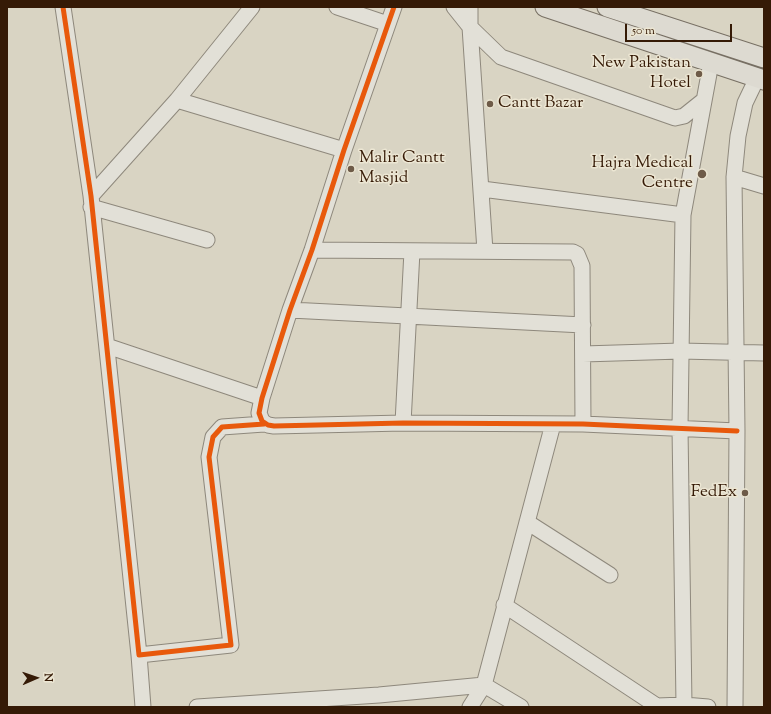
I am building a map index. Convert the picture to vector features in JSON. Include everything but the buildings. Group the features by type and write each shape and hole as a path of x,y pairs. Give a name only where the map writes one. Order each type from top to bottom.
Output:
{"main road":[{"path":"545,7 760,79"},
{"path":"607,7 764,58"}],"street":[{"path":"63,7 91,202 139,654 143,707"},
{"path":"91,202 177,100 252,7"},
{"path":"337,7 388,24"},
{"path":"264,424 259,413 262,398 344,150 394,7"},
{"path":"454,7 470,27 501,57 675,118 684,116 704,100"},
{"path":"470,7 470,27 485,251"},
{"path":"684,705 680,428 683,215 710,62"},
{"path":"735,707 737,431 734,178 737,142 745,103 760,79"},
{"path":"177,100 344,150"},
{"path":"734,178 764,186"},
{"path":"482,189 683,215"},
{"path":"91,202 207,240"},
{"path":"312,250 573,252 577,254 582,266 583,424"},
{"path":"403,423 412,251"},
{"path":"290,310 583,325"},
{"path":"107,346 262,398"},
{"path":"583,354 681,351 764,353"},
{"path":"139,654 231,646 210,457 213,437 222,427 264,424 274,426 403,423 583,424 737,431"},
{"path":"470,707 484,685 553,424"},
{"path":"527,522 610,575"},
{"path":"504,605 657,706 684,705 708,707"},
{"path":"197,707 375,701 484,685 521,707"}],"cycle path":[{"path":"63,7 91,196 139,655 231,645 209,457 213,437 222,427 264,424"},
{"path":"394,7 344,150 312,250 290,310 262,398 259,413 262,421 268,425 274,426 403,423 583,424 737,431"}],"place":[{"name":"New Pakistan Hotel","path":"699,74"},
{"name":"Cantt Bazar","path":"490,104"},
{"name":"Malir Cantt Masjid","path":"351,169"},
{"name":"Hajra Medical Centre","path":"702,174"},
{"name":"FedEx","path":"745,493"}]}
